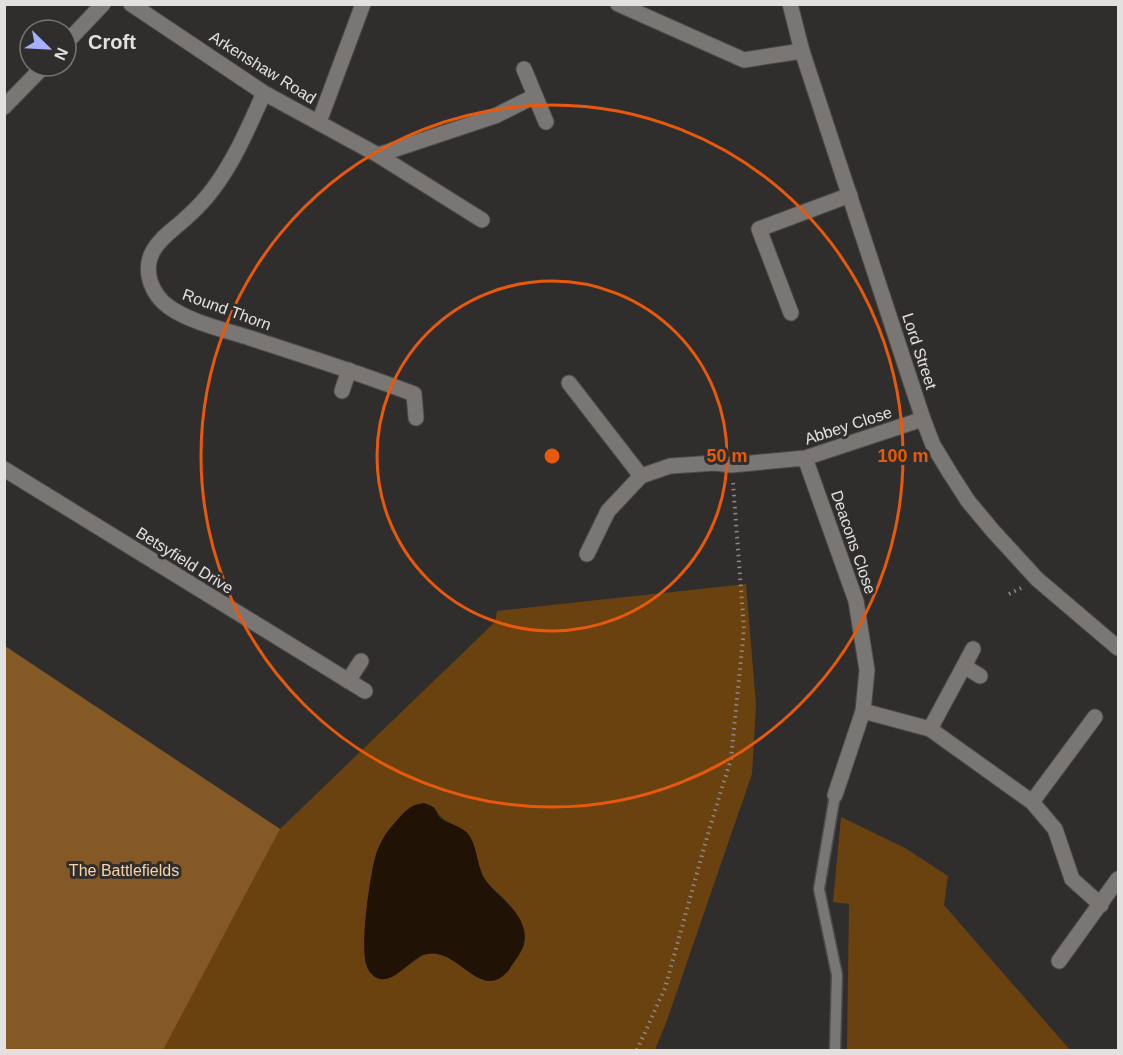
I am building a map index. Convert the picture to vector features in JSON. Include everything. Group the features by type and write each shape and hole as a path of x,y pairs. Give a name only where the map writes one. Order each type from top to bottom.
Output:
{"street":[{"path":"78,30 103,4"},
{"name":"Arkenshaw Road","path":"132,4 264,93 378,155 482,220"},
{"path":"319,122 363,4"},
{"path":"618,4 744,60 802,51"},
{"name":"Lord Street","path":"790,4 802,51 933,445 968,501 993,531 1038,579 1119,648"},
{"path":"524,69 546,122"},
{"path":"4,107 32,78"},
{"name":"Round Thorn","path":"264,93 236,153 213,189 153,251 148,270 154,292 181,314 414,394 416,418"},
{"path":"378,155 495,116 535,96"},
{"path":"791,314 759,229 850,195"},
{"path":"342,391 349,370"},
{"path":"569,383 641,476"},
{"name":"Abbey Close","path":"588,554 608,511 641,476 670,466 731,465 805,458 923,419"},
{"name":"Deacons Close","path":"805,458 856,601 867,670 863,711 835,795"},
{"name":"Betsyfield Drive","path":"4,468 365,691"},
{"path":"930,729 973,649"},
{"path":"348,681 361,661"},
{"path":"964,666 980,676"},
{"path":"863,711 930,729 1032,802 1055,829 1072,879 1101,904"},
{"path":"1032,802 1095,717"},
{"path":"1059,961 1119,879"}],"lane":[{"path":"835,795 819,889 837,975 835,1050"}],"path":[{"path":"637,1050 665,988 731,759 744,629 731,465"}],"green space":[{"path":"746,584 756,705 752,774 655,1050 5,1050 4,646 280,829 495,622 497,611","holes":["434,807 437,813 470,836 482,874 510,906 522,924 524,945 507,973 474,974 448,957 434,953 423,955 392,977"]},
{"name":"The Battlefields","path":"5,646 280,829 163,1050 5,1050"},
{"path":"841,817 905,848 948,876 944,905 1070,1050 847,1050 849,904 833,902"}],"shaded area":[{"path":"424,803 434,808 440,818 468,834 474,844 480,869 486,881 522,923 525,936 521,951 508,971 498,979 488,981 480,978 451,959 435,954 420,956 388,978 375,977 367,967 364,945 365,929 368,894 376,854 386,834 401,816 413,806"}],"district":[{"name":"Croft","path":"112,42"}]}
